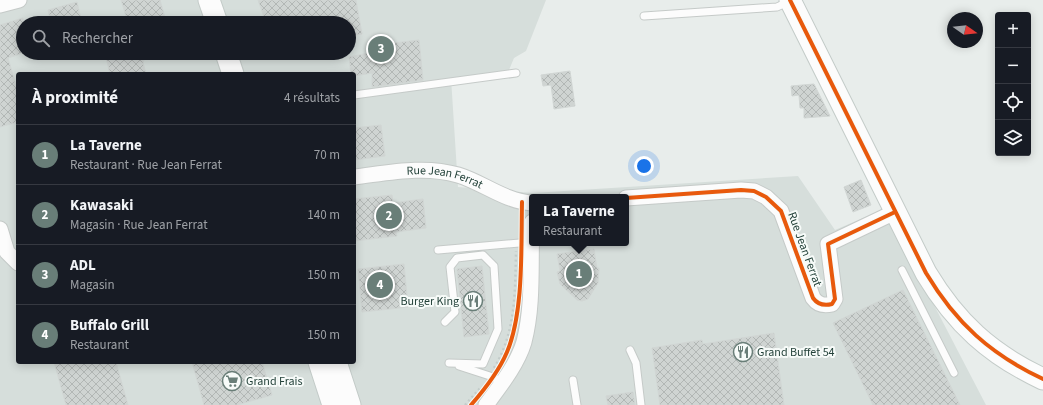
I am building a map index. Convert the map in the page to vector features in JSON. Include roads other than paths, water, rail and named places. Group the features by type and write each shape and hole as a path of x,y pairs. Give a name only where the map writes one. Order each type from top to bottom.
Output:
{"street":[{"path":"0,5 19,0"},
{"path":"209,0 215,16"},
{"path":"790,0 926,273 954,315 966,328 1000,356 1043,379"},
{"path":"228,60 232,72"},
{"name":"Rue Jean Ferrat","path":"356,177 409,171 443,172 468,178 503,196 527,202"},
{"name":"Rue Jean Ferrat","path":"629,198 741,190 754,191 766,197 777,206 784,218 812,298 817,304 824,305 832,304 835,299 828,244 895,212"},
{"path":"0,229 7,252 16,261"},
{"path":"486,405 498,380 516,360 524,342 530,305 526,243 529,232"},
{"path":"320,364 333,405"},
{"path":"337,364 350,405"}],"lane":[{"path":"644,16 777,7 790,0"},
{"path":"356,95 516,74"},
{"path":"438,250 526,243"},
{"path":"445,322 455,312 450,268 457,258 483,255 494,266 498,329 483,364 449,363 498,380"},
{"path":"902,270 954,373"},
{"path":"630,350 636,363 641,405"},
{"path":"573,380 577,405"}],"place":[{"name":"ADL","path":"381,49"},
{"name":"Kawasaki","path":"389,216"},
{"name":"La Taverne","path":"579,274"},
{"name":"Buffalo Grill","path":"380,285"},
{"name":"Burger King","path":"473,301"},
{"name":"Grand Buffet 54","path":"743,352"},
{"name":"Grand Frais","path":"232,381"}]}
